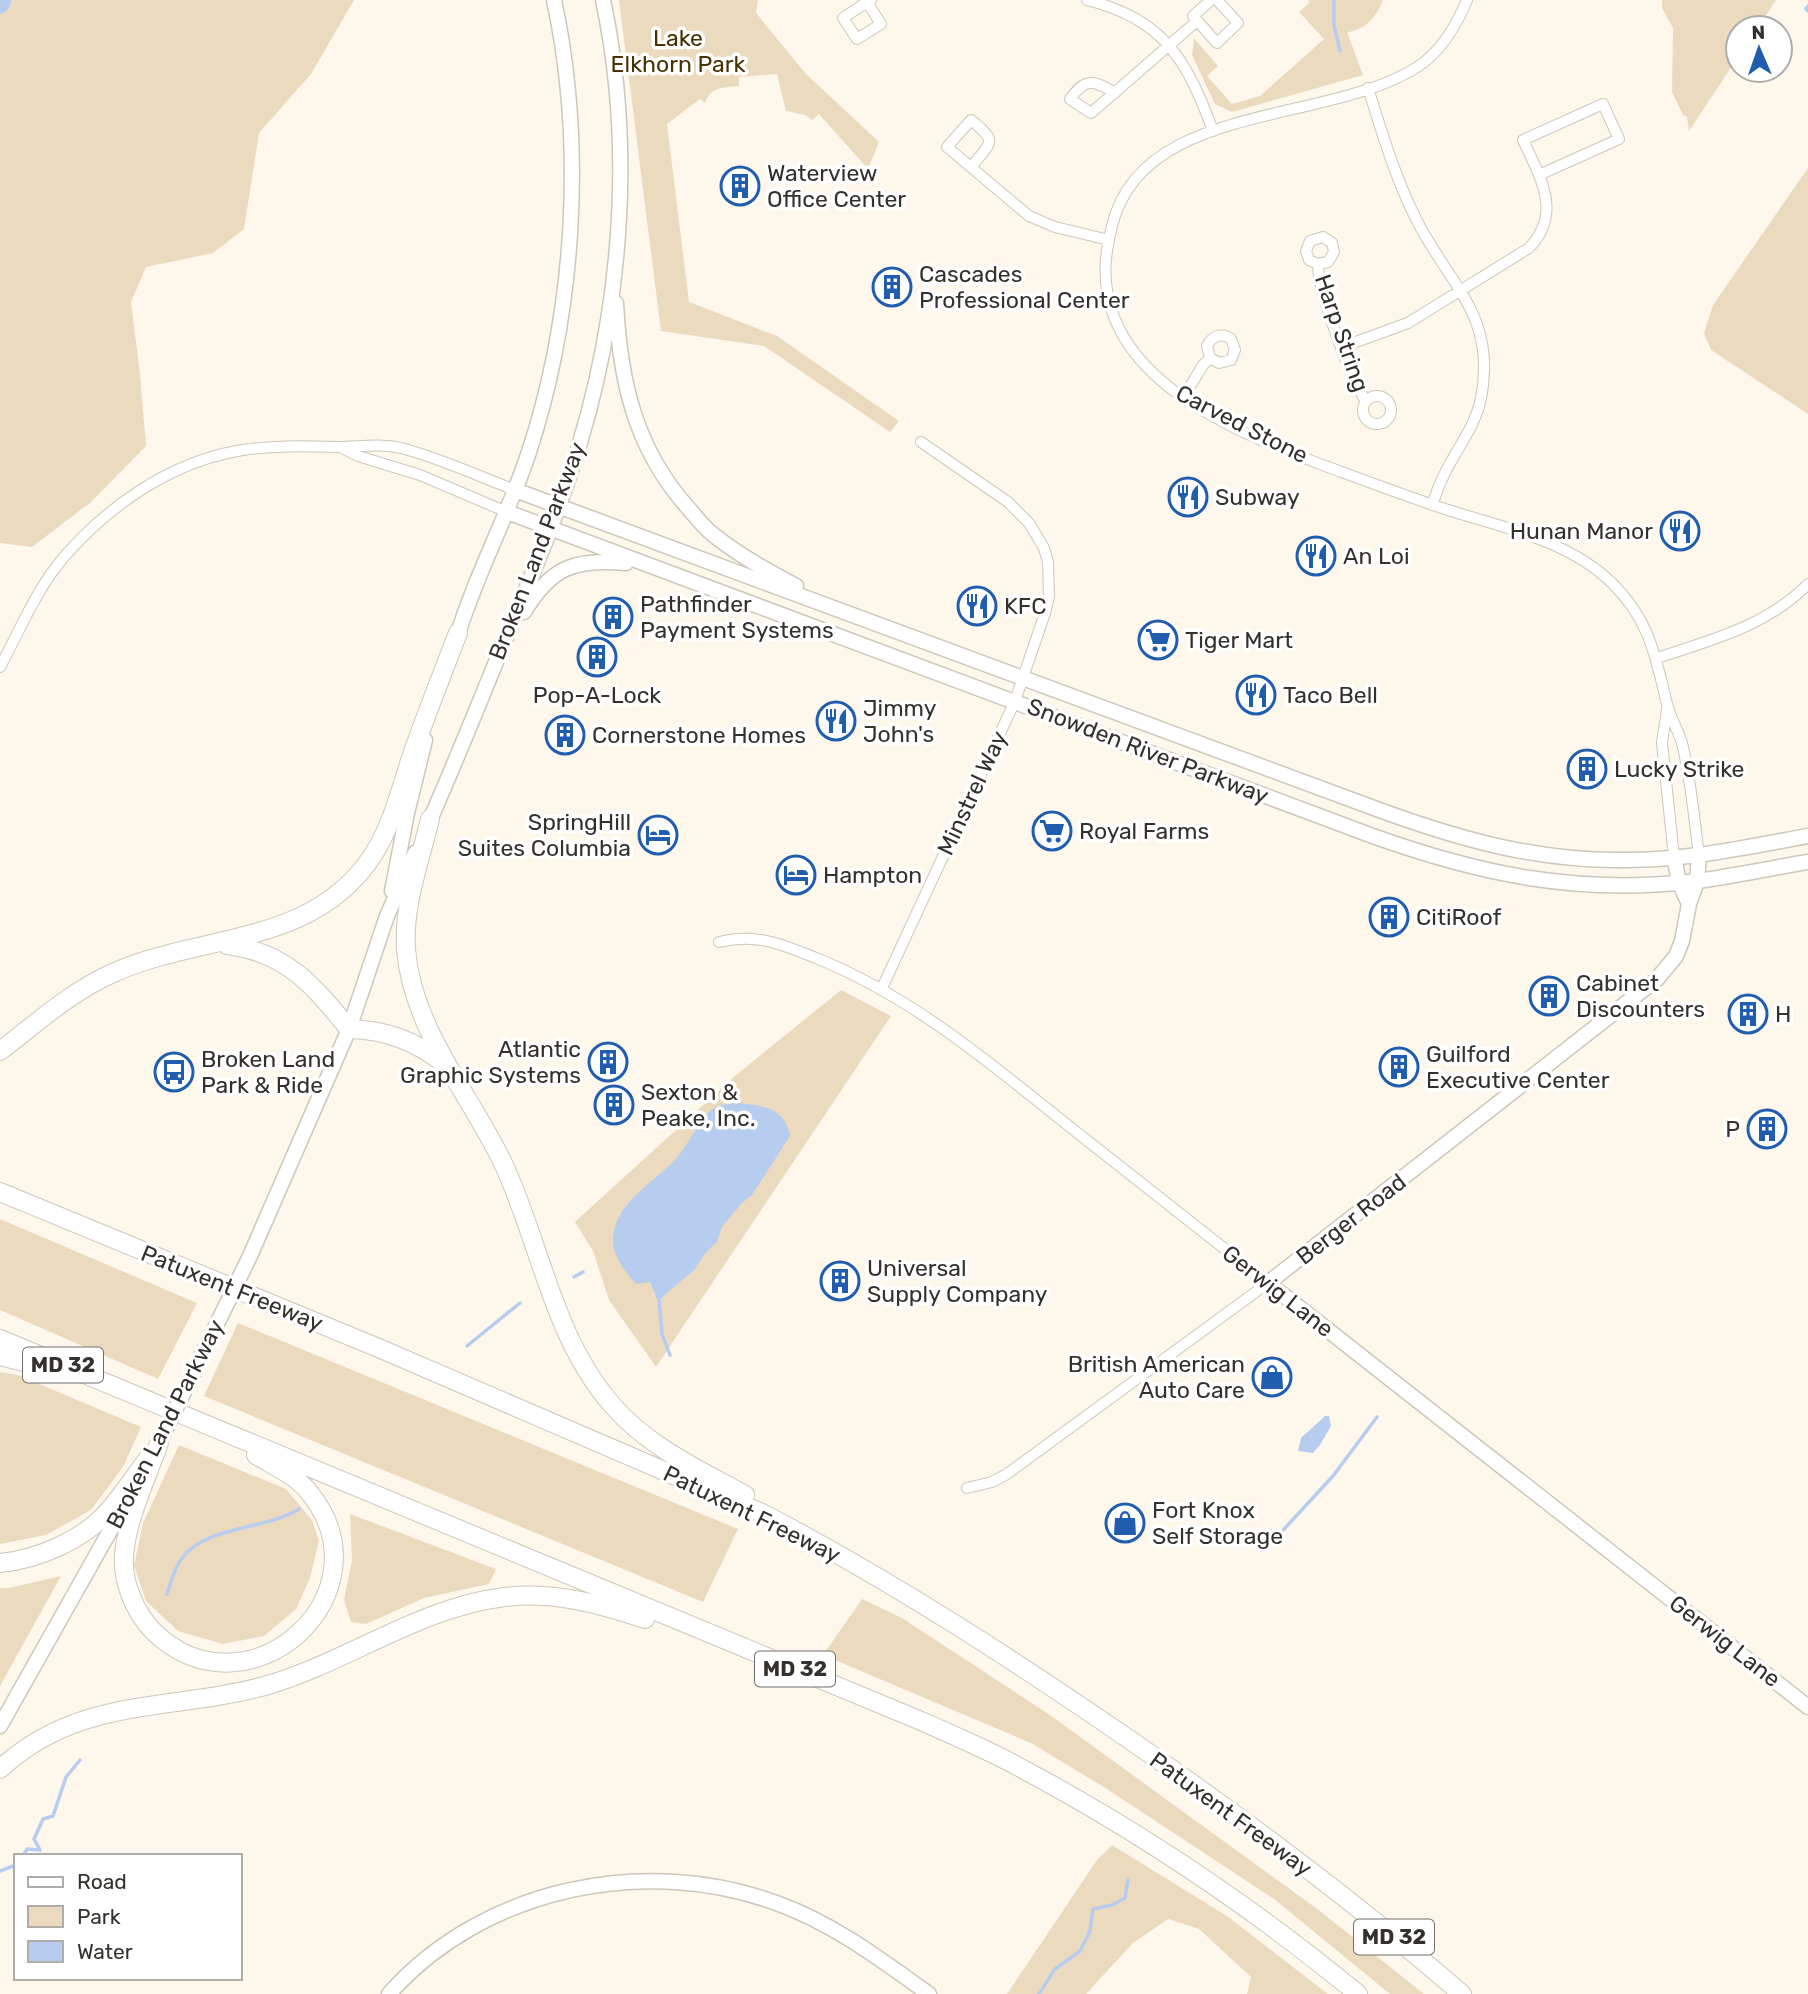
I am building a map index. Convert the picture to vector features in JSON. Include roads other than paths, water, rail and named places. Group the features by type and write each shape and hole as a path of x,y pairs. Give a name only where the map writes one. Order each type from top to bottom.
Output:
{"highway":[{"path":"0,1051 71,996 105,977 137,964 288,923 314,911 337,895 364,866 391,823 413,752 458,633"},
{"path":"430,819 409,902 406,949 410,977 418,1002 449,1067 506,1171 565,1332 592,1379 630,1424 671,1454 762,1504 852,1562"},
{"path":"216,944 254,949 289,965 349,1028 408,1040 449,1067"},
{"name":"Patuxent Freeway","path":"0,1192 381,1349 764,1514 852,1562 1057,1689 1206,1793 1335,1890 1462,1994"},
{"name":"MD 32","path":"0,1339 985,1750 1069,1794 1227,1896 1358,1994"},
{"path":"0,1356 127,1391"},
{"path":"159,1443 127,1535 124,1556 129,1591 149,1627 178,1650 199,1659 238,1662 255,1659 288,1645 315,1617 330,1585 334,1552 326,1520 318,1504 295,1479 192,1418"},
{"path":"0,1563 55,1548 93,1525 109,1511 159,1443"},
{"path":"0,1769 41,1737 90,1717 267,1685 333,1661 425,1618 477,1602 507,1597 567,1598 598,1604 809,1675"}],"main road":[{"name":"Broken Land Parkway","path":"387,916 422,753 458,633 516,490 545,396 558,338 569,240 571,188 567,89 554,0"},
{"name":"Broken Land Parkway","path":"0,1727 159,1443 250,1256 349,1028 387,916 560,505 588,409 615,280 620,192 619,138 616,92 603,0"},
{"path":"615,280 621,367 628,399 642,437 663,476 712,534 745,558 837,609"},
{"name":"Snowden River Parkway","path":"516,490 1408,821 1478,843 1533,854 1628,860 1699,855 1808,836"},
{"name":"Snowden River Parkway","path":"507,512 1427,856 1474,869 1531,879 1584,884 1697,881 1808,862"},
{"path":"501,649 541,586 562,570 576,564 601,561 650,566"},
{"name":"Berger Road","path":"1268,1283 1657,979 1675,956 1682,941 1689,904 1697,881 1699,855"},
{"path":"1674,857 1679,882 1689,904"},
{"name":"Gerwig Lane","path":"1268,1283 1808,1707"},
{"path":"389,1994 435,1952 504,1912 535,1900 585,1887 645,1881 724,1887 780,1904 844,1935 929,1994"}],"street":[{"path":"1087,0 1126,12 1152,29 1169,46 1191,77 1213,131"},
{"path":"1211,0 1193,16 1217,43 1238,23 1217,0"},
{"name":"Carved Stone","path":"1466,0 1451,31 1436,52 1411,71 1368,88 1213,131 1174,147 1144,170 1113,219 1105,260 1111,311 1118,330 1143,364 1183,398 1300,456 1432,505 1543,541 1590,565 1612,583 1633,607 1657,659 1667,705 1681,742 1699,855"},
{"path":"1115,93 1197,21"},
{"path":"1368,88 1404,194 1427,240 1473,310 1484,360 1484,380 1474,421 1465,441 1444,473 1432,505"},
{"path":"1342,347 1408,323 1530,248 1538,240 1546,222 1547,211 1544,187 1523,140 1603,104 1619,139 1539,175"},
{"path":"972,166 988,146 990,138 989,134 971,120 947,147 1035,220 1109,240"},
{"name":"Harp String","path":"1318,264 1319,283 1354,380 1366,401"},
{"path":"1183,398 1210,358"},
{"name":"Minstrel Way","path":"882,988 1015,701 1049,597 1049,573 1044,548 1034,529 1020,513 921,443"},
{"path":"0,667 39,594 63,558 97,522 136,494 177,471 228,453 296,445 340,447 379,444 401,448 516,490"},
{"path":"340,447 359,456 420,475 507,512"},
{"path":"1657,659 1753,624 1793,600 1808,584"},
{"name":"Carved Stone","path":"1667,705 1662,743 1674,857"},
{"name":"Gerwig Lane","path":"719,942 738,937 773,941 849,971 882,988 935,1021 1268,1283"},
{"name":"Berger Road","path":"967,1488 992,1482 1007,1474 1268,1283"}],"water":[{"path":"735,1103 762,1106 777,1113 783,1118 790,1136 752,1195 722,1227 717,1242 706,1252 694,1270 657,1299 650,1282 636,1284 620,1262 613,1243 616,1224 630,1201 679,1155 708,1113 719,1106"},
{"path":"1325,1416 1329,1416 1331,1426 1320,1445 1313,1453 1298,1451 1301,1438"}],"waterway":[{"path":"0,4 2,0"},
{"path":"1334,0 1334,25 1340,51"},
{"path":"1808,6 1808,11"},
{"path":"574,1277 583,1272"},
{"path":"659,1299 662,1334 670,1355"},
{"path":"467,1346 520,1303"},
{"path":"1274,1540 1333,1476 1377,1417"},
{"path":"167,1594 177,1566 192,1548 220,1534 270,1521 299,1509"},
{"path":"24,1854 27,1849 40,1850 34,1839 43,1819 53,1816 66,1777 80,1760"},
{"path":"0,1871 14,1866"},
{"path":"1039,1994 1055,1969 1080,1951 1090,1931 1093,1909 1112,1905 1125,1898 1128,1880"}],"place":[{"name":"Waterview Office Center","path":"740,186"},
{"name":"Cascades Professional Center","path":"892,287"},
{"name":"Subway","path":"1188,497"},
{"name":"Hunan Manor","path":"1680,531"},
{"name":"An Loi","path":"1316,556"},
{"name":"KFC","path":"977,606"},
{"name":"Pathfinder Payment Systems","path":"613,617"},
{"name":"Tiger Mart","path":"1158,640"},
{"name":"Pop-A-Lock","path":"597,657"},
{"name":"Taco Bell","path":"1256,695"},
{"name":"Jimmy John's","path":"836,721"},
{"name":"Cornerstone Homes","path":"565,735"},
{"name":"Lucky Strike","path":"1587,769"},
{"name":"Royal Farms","path":"1052,831"},
{"name":"SpringHill Suites Columbia","path":"658,835"},
{"name":"Hampton","path":"796,875"},
{"name":"CitiRoof","path":"1389,917"},
{"name":"Cabinet Discounters","path":"1549,996"},
{"name":"H","path":"1748,1014"},
{"name":"Atlantic Graphic Systems","path":"608,1062"},
{"name":"Guilford Executive Center","path":"1399,1067"},
{"name":"Broken Land Park & Ride","path":"174,1072"},
{"name":"Sexton & Peake, Inc.","path":"614,1105"},
{"name":"P","path":"1767,1129"},
{"name":"Universal Supply Company","path":"840,1281"},
{"name":"British American Auto Care","path":"1272,1377"},
{"name":"Fort Knox Self Storage","path":"1125,1523"}],"park label":[{"name":"Lake Elkhorn Park","path":"678,51"}]}
